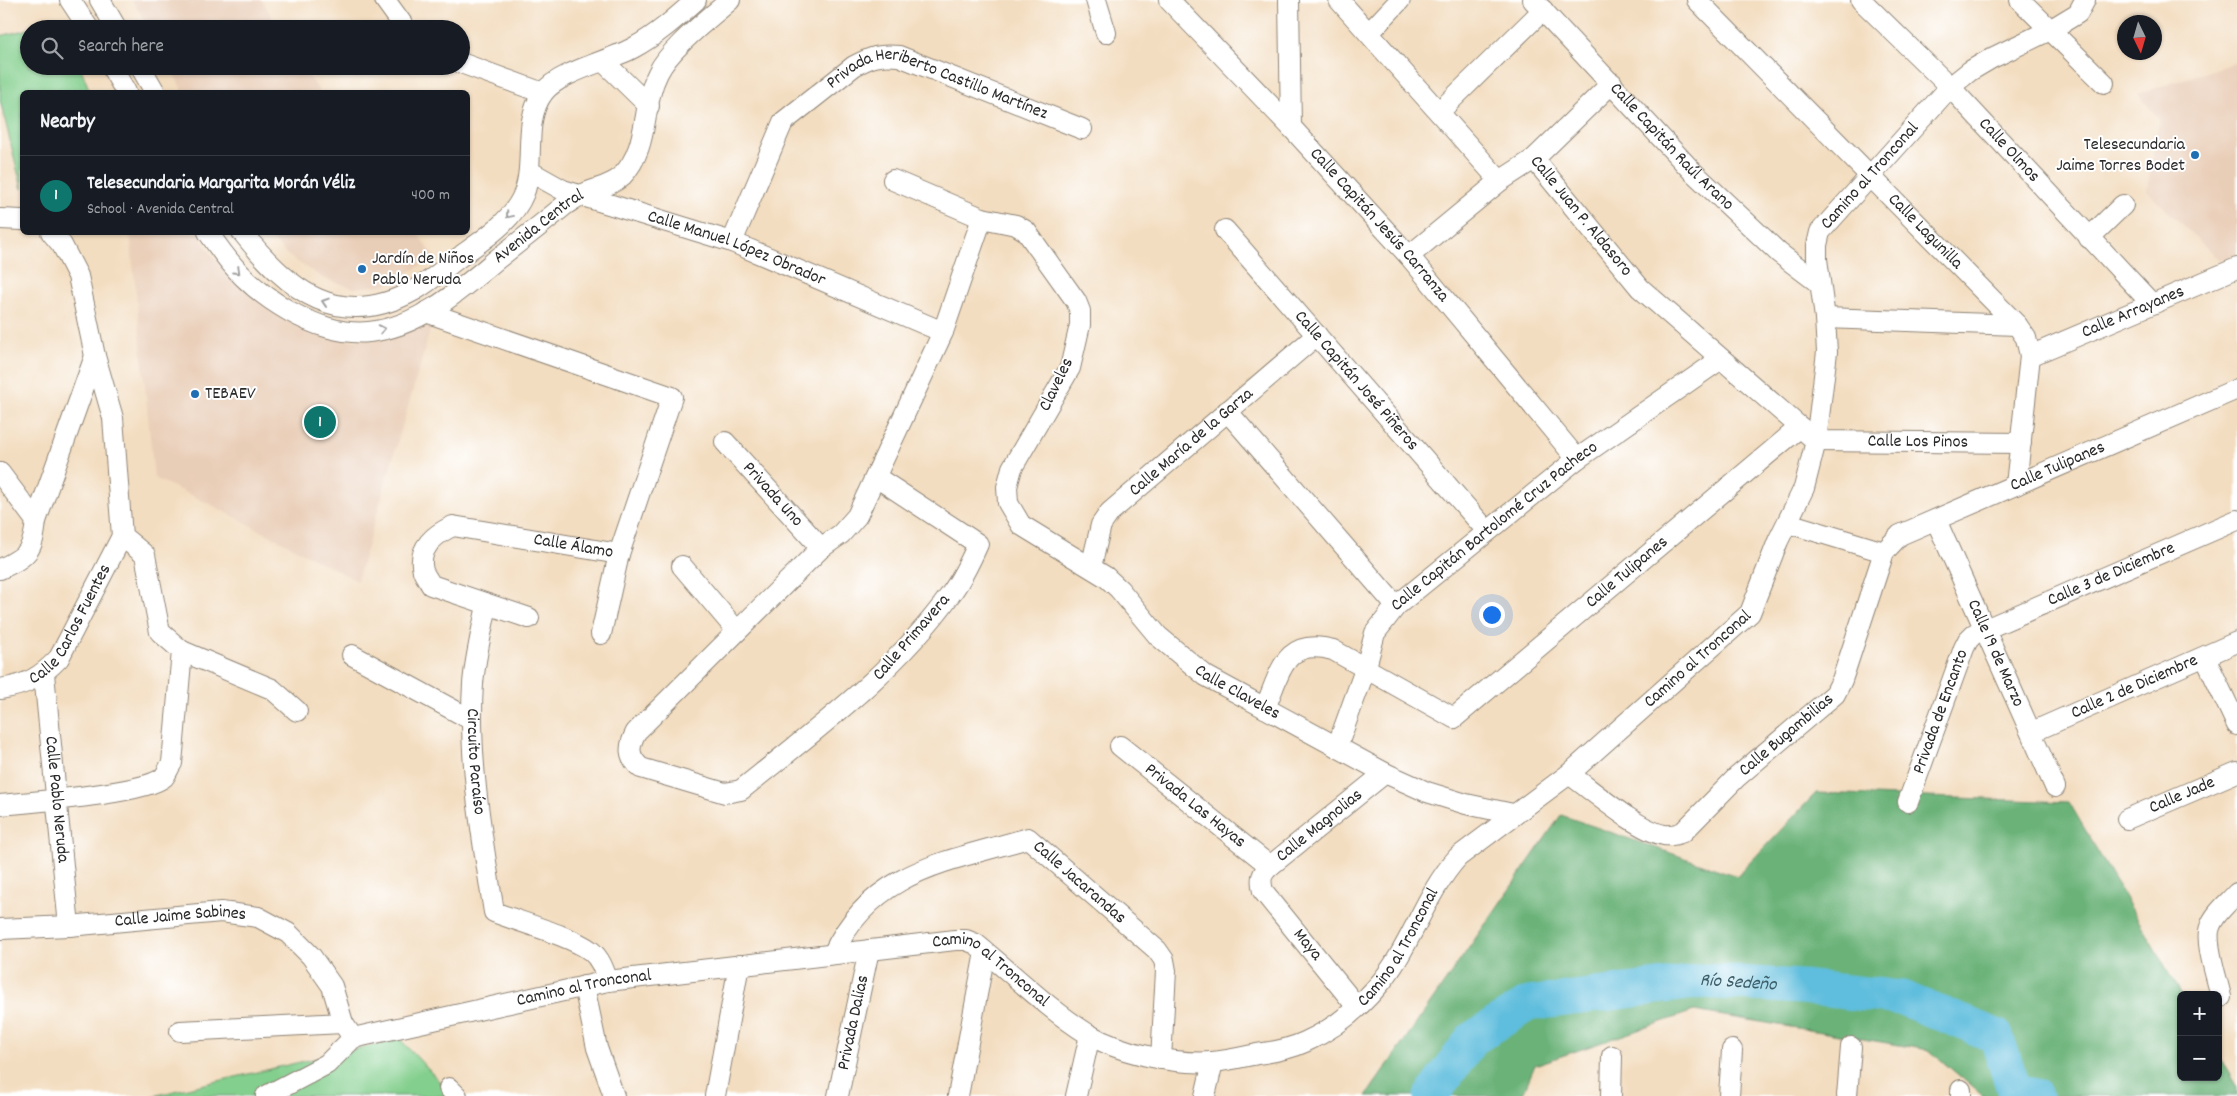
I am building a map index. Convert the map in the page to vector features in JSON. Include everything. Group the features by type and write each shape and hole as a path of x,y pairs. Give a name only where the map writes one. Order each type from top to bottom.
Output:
{"street":[{"path":"70,0 83,20"},
{"path":"100,0 112,20"},
{"path":"385,0 399,20"},
{"name":"Avenida Central","path":"245,235 278,274 301,291 322,302 345,307 369,307 394,300 416,289 496,230 513,212 524,193 529,171 531,128 535,109 543,93 558,80 604,62 654,36 696,0"},
{"name":"Avenida Central","path":"210,235 227,261 252,286 308,322 338,329 367,332 394,327 426,312 454,295 565,205 581,195 606,187 621,176 635,159 644,134 652,86 658,72 668,59 730,0"},
{"path":"1096,0 1106,33"},
{"name":"Calle Capitán Jesús Carranza","path":"1169,0 1291,127 1409,256 1577,459"},
{"path":"1289,0 1291,127"},
{"name":"Calle Juan P. Aldasoro","path":"1339,0 1500,181 1534,160 1640,288 1816,441"},
{"path":"1369,33 1400,0"},
{"name":"Calle Lagunilla","path":"1697,0 1869,177 2017,325 2026,338 2030,356 2016,485"},
{"name":"Calle Olmos","path":"1862,0 1950,87 2152,304"},
{"path":"2020,0 2104,83"},
{"name":"Camino al Tronconal","path":"180,1031 348,1030 608,981 966,940 976,944 1066,1019 1090,1035 1130,1051 1161,1059 1213,1062 1303,1044 1324,1033 1358,1007 1389,973 1430,893 1444,872 1458,857 1513,814 1569,774 1750,613 1804,488 1816,441 1826,352 1825,318 1817,245 1820,232 1950,87 1970,71 1992,58 2050,30 2078,13 2085,0"},
{"path":"1439,112 1538,5"},
{"name":"Calle Capitán Raúl Arano","path":"1538,5 1692,171 1779,253 1820,284"},
{"name":"Privada Heriberto Castillo Martínez","path":"732,242 783,122 854,66 882,54 899,56 1082,129"},
{"path":"604,62 649,106"},
{"path":"470,66 543,93"},
{"path":"116,75 125,90"},
{"path":"145,75 154,90"},
{"path":"1534,160 1612,83"},
{"name":"Calle Manuel López Obrador","path":"529,171 548,183 581,195 732,242 943,332"},
{"name":"Claveles","path":"893,180 982,218 1016,226 1026,231 1076,301 1080,311 1080,325 1070,368 1012,468 1007,487 1008,503"},
{"path":"1409,256 1500,181"},
{"path":"2089,238 2122,205"},
{"path":"682,566 738,631 821,548 841,534 857,516 943,332 982,218"},
{"path":"0,219 20,220"},
{"name":"Calle Capitán José Piñeros","path":"1225,230 1488,531"},
{"path":"54,235 62,245 78,276 95,356 113,418 122,536 145,555 160,632 182,651 272,688 297,711"},
{"name":"Calle Arrayanes","path":"2030,356 2237,268"},
{"name":"Calle Álamo","path":"426,312 672,397 619,554 453,526 436,534 424,550 423,571 432,585 487,605"},
{"path":"1825,318 2017,325"},
{"name":"Calle María de la Garza","path":"1091,567 1101,525 1110,512 1317,335"},
{"path":"0,569 21,560 34,541 36,520 95,356"},
{"name":"Calle Capitán Bartolomé Cruz Pacheco","path":"1337,747 1366,667 1375,633 1396,606 1577,459 1721,359"},
{"name":"Calle Tulipanes","path":"1884,552 1900,535 2237,389"},
{"path":"1227,411 1396,606"},
{"name":"Calle Tulipanes","path":"1366,667 1454,718 1800,427"},
{"name":"Calle Los Pinos","path":"1816,441 2020,443"},
{"name":"Privada Uno","path":"725,442 821,548"},
{"path":"0,473 36,520"},
{"name":"Calle Primavera","path":"738,631 636,732 630,742 630,752 633,761 641,768 724,793 734,793 741,790 875,681 951,594 978,544 876,477"},
{"name":"Calle Claveles","path":"1008,503 1014,516 1026,529 1091,567 1119,589 1158,636 1206,676 1385,773 1427,792 1513,814"},
{"name":"Calle 19 de Marzo","path":"1936,520 2055,787"},
{"name":"Calle 3 de Diciembre","path":"1985,628 2237,520"},
{"path":"1788,523 1884,552"},
{"name":"Calle Carlos Fuentes","path":"0,689 18,686 44,674 59,658 122,536"},
{"name":"Calle Bugambilias","path":"1569,774 1643,827 1662,835 1672,836 1683,832 1737,777 1835,694 1842,680 1884,552"},
{"path":"600,634 619,554"},
{"path":"487,605 529,618"},
{"name":"Circuito Paraíso","path":"487,605 473,683 472,720 476,802 494,912 577,943 592,952 601,962 608,981"},
{"name":"Privada de Encanto","path":"1908,802 1964,648 1968,640 1985,628"},
{"name":"Calle 2 de Diciembre","path":"2032,732 2237,642"},
{"path":"1265,708 1286,661 1294,652 1306,647 1318,646 1333,650 1366,667"},
{"path":"0,805 56,800 145,786 163,777 172,763 182,651"},
{"path":"352,655 472,720"},
{"path":"2205,656 2237,725"},
{"name":"Calle Pablo Neruda","path":"44,674 68,926"},
{"name":"Privada Las Hayas","path":"1120,746 1265,873"},
{"name":"Calle Jade","path":"2127,818 2237,772"},
{"name":"Calle Magnolias","path":"1265,873 1385,773"},
{"name":"Calle Jacarandas","path":"833,954 843,932 858,912 877,894 900,880 933,866 1028,838 1157,950 1164,960 1166,970 1161,1059"},
{"name":"Maya","path":"1265,873 1263,890 1358,1007"},
{"path":"2220,991 2208,938 2209,927 2237,893"},
{"name":"Calle Jaime Sabines","path":"0,929 68,926 221,912 258,917 288,934 311,956 332,986 348,1030"},
{"name":"Privada Dalias","path":"838,1096 869,950"},
{"path":"958,1096 985,952"},
{"path":"715,1096 739,965"},
{"path":"584,986 597,1048 614,1096"},
{"path":"266,1096 328,1064 348,1030"},
{"path":"1076,1096 1090,1035"},
{"path":"1848,1096 1851,1047"},
{"path":"1729,1096 1732,1050"},
{"path":"1611,1096 1612,1056"},
{"path":"1205,1096 1213,1062"}],"shaded area":[{"path":"132,0 262,0 274,20 144,20"},
{"name":"Telesecundaria Jaime Torres Bodet","path":"2237,62 2237,254 2220,261 2147,191 2159,119 2138,94"},
{"path":"174,75 308,75 319,90 182,90"},
{"path":"130,235 199,235 212,255 237,282 345,340 388,340 433,321 357,581 210,504 154,478"},
{"name":"Jardín de Niños Pablo Neruda","path":"269,235 418,235 435,258 385,285 354,288 324,279 287,255"}],"green space":[{"path":"20,31 20,75 83,75 89,90 20,90 20,181 0,100 0,36"},
{"path":"1816,793 2069,802 2180,991 2177,991 2177,1081 2222,1081 2222,1062 2237,1087 2237,1096 1983,1096 1929,1050 1694,1011 1535,1065 1522,1096 1366,1096 1561,815 1737,876"},
{"path":"400,1039 453,1096 153,1096"}],"waterway":[{"name":"Río Sedeño","path":"1431,1096 1472,1039 1528,1004 1703,981 1801,987 1902,998 1996,1036 2015,1092 2035,1096"}],"place":[{"name":"Telesecundaria Jaime Torres Bodet","path":"2195,155"},
{"name":"Jardín de Niños Pablo Neruda","path":"362,269"},
{"name":"TEBAEV","path":"195,394"},
{"name":"Telesecundaria Margarita Morán Véliz","path":"320,422"}]}
